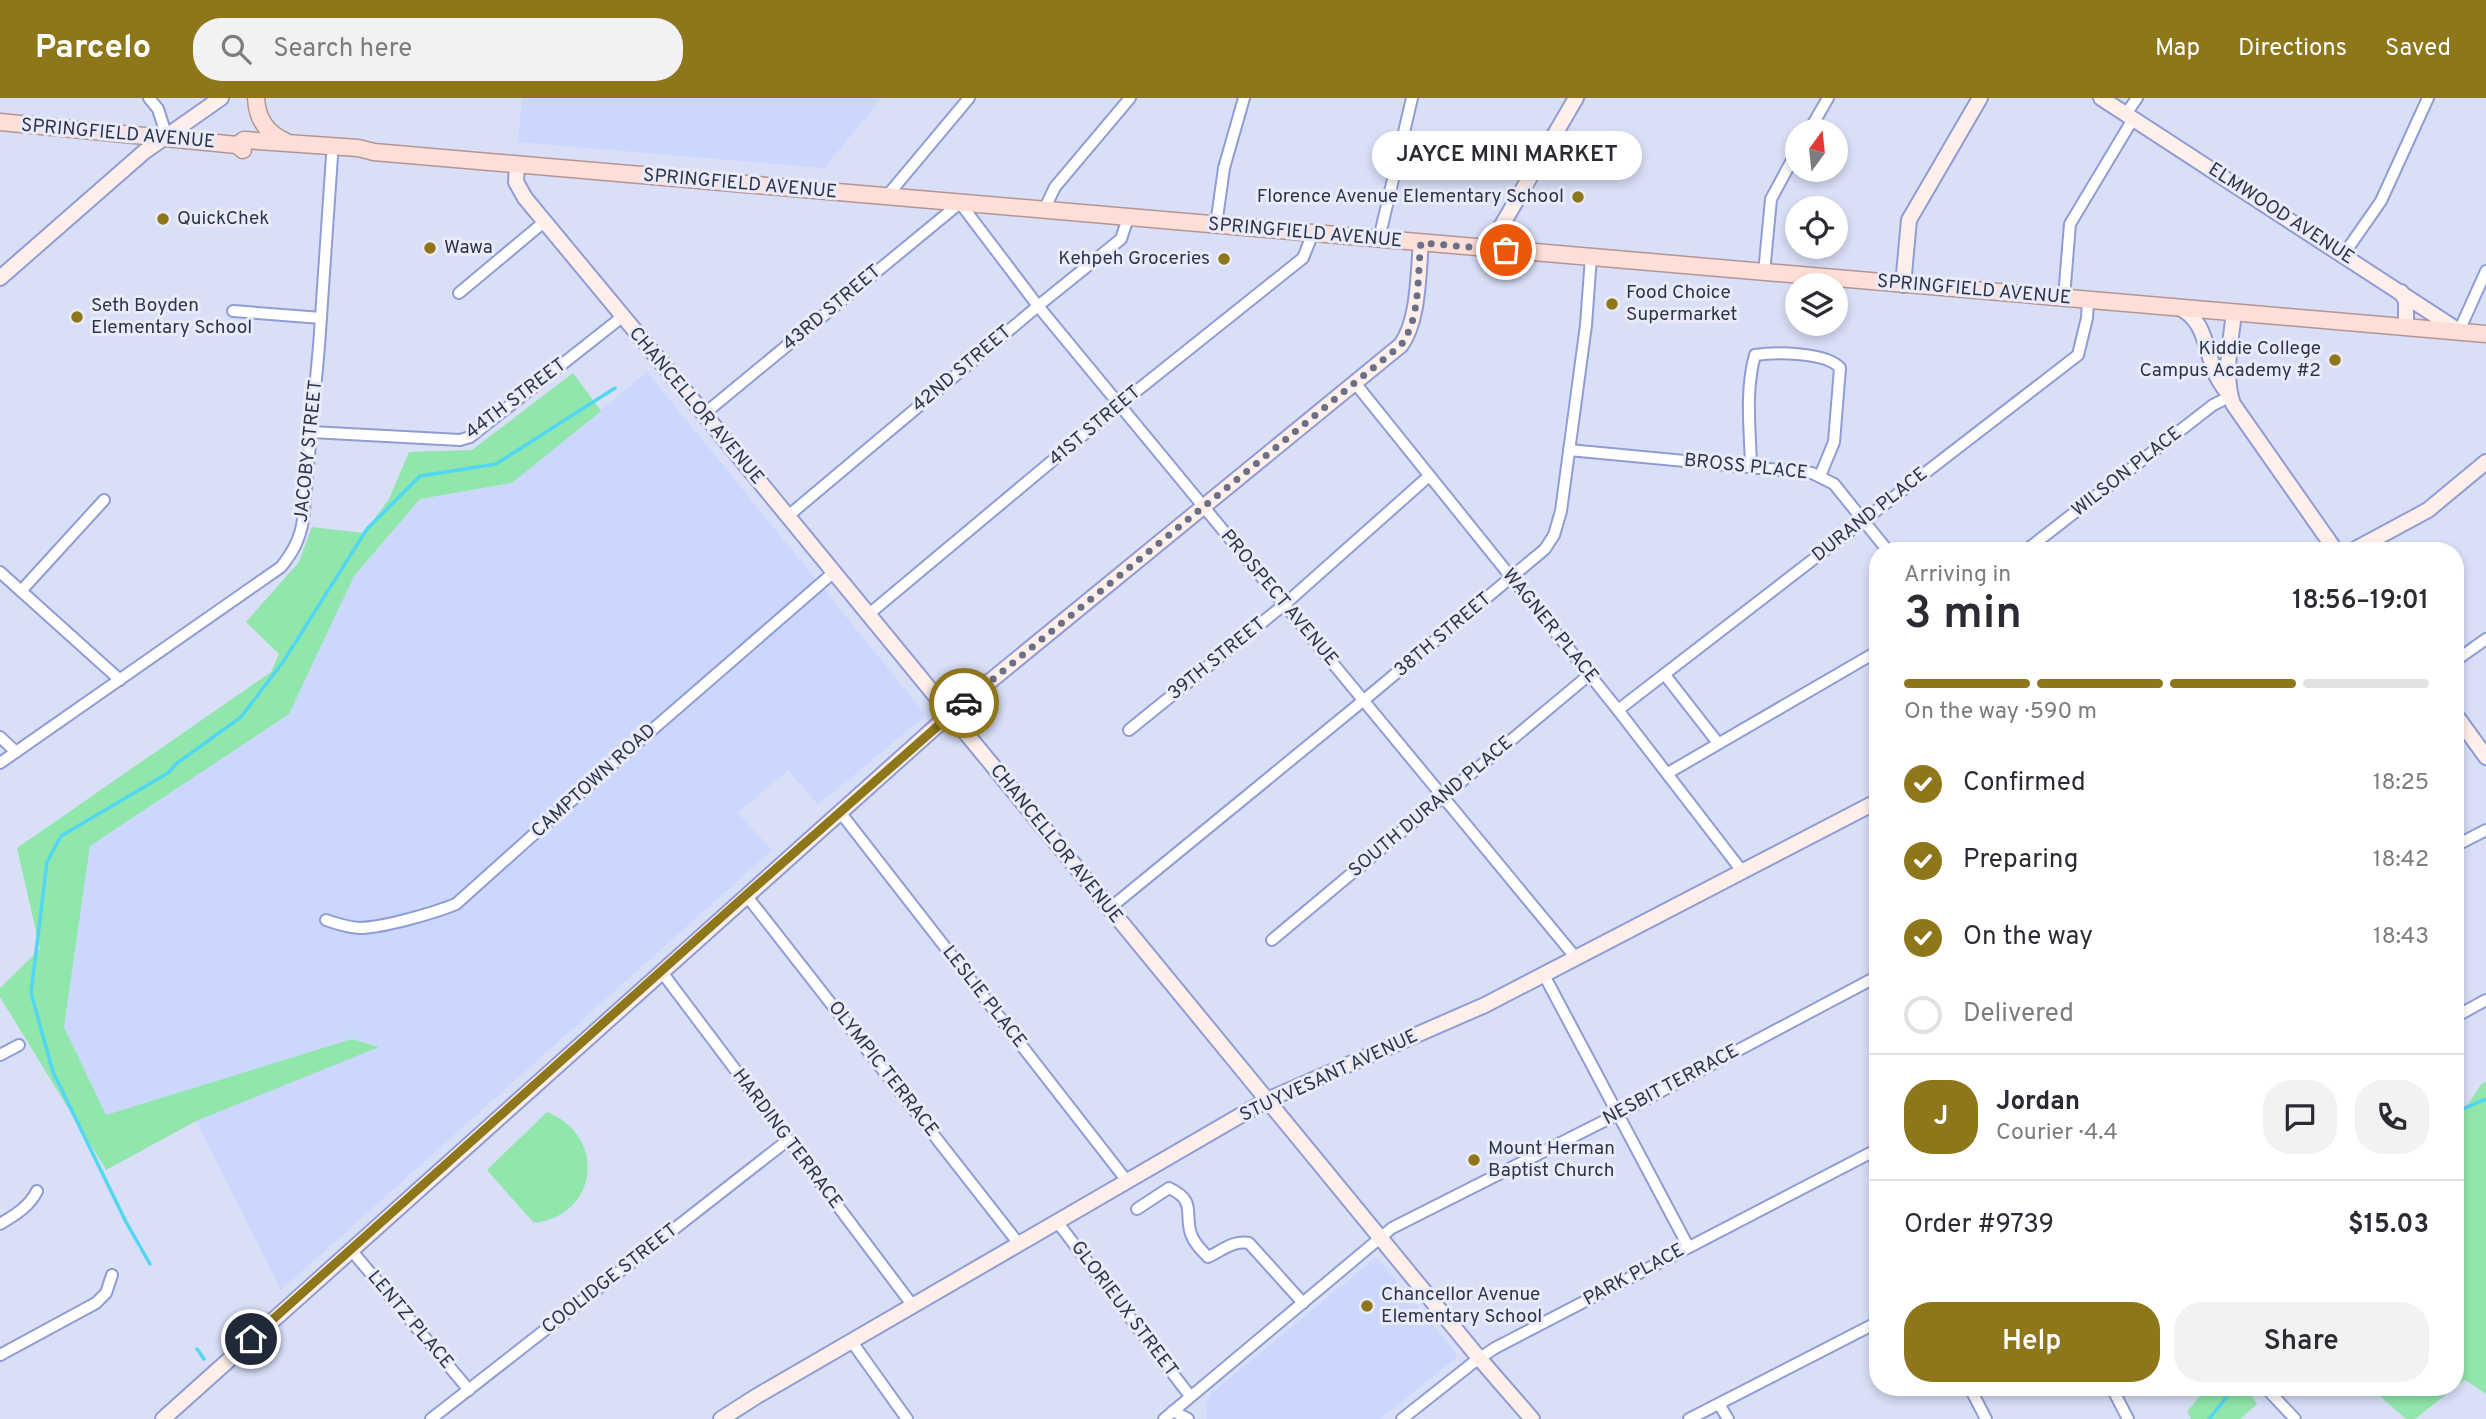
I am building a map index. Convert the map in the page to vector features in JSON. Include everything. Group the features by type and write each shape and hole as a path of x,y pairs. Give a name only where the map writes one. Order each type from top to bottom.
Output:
{"main road":[{"path":"0,278 116,174 221,98"},
{"path":"256,98 260,116 270,132 288,142 301,144"},
{"path":"1488,249 1576,98"},
{"path":"1903,285 1909,220 1980,98"},
{"name":"ELMWOOD AVENUE","path":"2101,98 2459,331"},
{"name":"SPRINGFIELD AVENUE","path":"0,122 237,145 242,150 332,156 359,156 374,152"},
{"name":"SPRINGFIELD AVENUE","path":"237,145 244,140 358,148 374,152 887,197 2486,334"},
{"name":"CHANCELLOR AVENUE","path":"517,164 516,182 524,198 1532,1419"},
{"path":"163,1419 950,714 1401,345 1413,322 1421,243"},
{"path":"2401,292 2406,301 2406,327"},
{"path":"2177,307 2192,315 2198,323 2217,378 2330,542"},
{"path":"2231,396 2229,372 2234,312"},
{"path":"2369,542 2428,510 2486,462"},
{"path":"2464,726 2486,757"},
{"name":"STUYVESANT AVENUE","path":"721,1419 1266,1100 1485,1005 1869,806"}],"street":[{"path":"149,98 158,109 167,137"},
{"path":"887,197 969,98"},
{"path":"1044,210 1055,187 1130,98"},
{"path":"1216,225 1224,168 1244,98"},
{"path":"1379,239 1412,98"},
{"path":"1816,119 1828,98"},
{"path":"2064,297 2070,224 2137,98"},
{"path":"2344,254 2381,201 2428,98"},
{"name":"JACOBY STREET","path":"0,763 281,567 292,553 300,538 303,520 332,156"},
{"path":"1764,272 1771,199 1785,173"},
{"name":"PROSPECT AVENUE","path":"960,203 1038,306 1576,958"},
{"name":"43RD STREET","path":"704,414 960,203"},
{"name":"42ND STREET","path":"788,516 1121,239 1128,218"},
{"path":"460,293 544,222"},
{"name":"41ST STREET","path":"869,614 1119,405 1303,258 1313,233"},
{"name":"38TH STREET","path":"1110,908 1545,549 1554,535 1561,511 1586,325 1591,257"},
{"path":"2459,331 2486,271"},
{"name":"DURAND PLACE","path":"1618,710 2078,355 2087,318 2088,300"},
{"path":"233,311 321,318"},
{"name":"44TH STREET","path":"311,432 460,440 471,437 622,317"},
{"path":"1751,465 1749,429 1755,355 1812,355 1834,362 1840,368 1834,442 1820,476"},
{"name":"WAGNER PLACE","path":"1355,383 1618,710 1742,871"},
{"name":"WILSON PLACE","path":"2037,542 2213,405 2231,396"},
{"name":"BROSS PLACE","path":"1569,450 1804,471 1835,484 1881,542"},
{"name":"39TH STREET","path":"1129,730 1284,604 1429,476"},
{"path":"21,591 104,500"},
{"path":"0,572 120,680"},
{"name":"CAMPTOWN ROAD","path":"326,920 363,928 434,913 456,904 834,572"},
{"path":"2464,655 2486,639"},
{"path":"1668,774 1869,657"},
{"name":"SOUTH DURAND PLACE","path":"1272,940 1589,675"},
{"path":"1665,675 1718,743"},
{"path":"0,737 16,752"},
{"name":"LESLIE PLACE","path":"840,812 1127,1181"},
{"path":"2464,841 2486,830"},
{"name":"OLYMPIC TERRACE","path":"746,895 1019,1244"},
{"name":"HARDING TERRACE","path":"662,971 913,1306"},
{"path":"1544,975 1688,1246"},
{"name":"NESBIT TERRACE","path":"1164,1419 1174,1415 1190,1396 1380,1237 1398,1225 1618,1114 1869,981"},
{"path":"2464,1012 2486,1000"},
{"path":"0,1055 19,1045"},
{"name":"COOLIDGE STREET","path":"431,1419 788,1140"},
{"name":"PARK PLACE","path":"1402,1419 1479,1358 1688,1246 1869,1154"},
{"path":"1138,1209 1169,1188 1177,1191 1190,1209 1191,1233 1208,1257 1228,1246 1241,1242 1249,1243 1303,1303"},
{"path":"0,1224 21,1212 37,1191"},
{"name":"GLORIEUX STREET","path":"1058,1223 1190,1396"},
{"name":"LENTZ PLACE","path":"351,1250 469,1390"},
{"path":"0,1355 96,1303 106,1293 112,1275"},
{"path":"1689,1419 1869,1327"},
{"path":"852,1342 907,1419"},
{"path":"1974,1396 1985,1419"},
{"path":"2116,1396 2128,1419"},
{"path":"2273,1396 2295,1419"},
{"path":"1719,1404 1728,1419"},
{"path":"1174,1415 1188,1419"}],"shaded area":[{"path":"522,98 882,98 824,168 518,142"},
{"path":"647,372 926,715 818,805 788,770 738,813 772,850 281,1290 196,1121 378,1046 352,1039 106,1115 64,1027 90,846 289,714 354,576 420,499 512,483"},
{"name":"Chancellor Avenue Elementary School","path":"1375,1258 1456,1353 1456,1358 1380,1419 1207,1419 1206,1404 1212,1393"}],"green space":[{"path":"573,373 601,411 512,483 420,499 354,576 289,714 90,846 64,1027 106,1115 352,1039 379,1047 196,1121 106,1170 0,997 0,988 40,949 17,848 271,672 279,654 246,622 299,562 312,527 364,533 389,499 409,452 472,450"},
{"path":"2486,1082 2486,1394 2464,1381 2464,1110 2482,1083"},
{"path":"547,1112 566,1123 579,1138 586,1156 587,1174 582,1191 572,1206 556,1217 534,1223 487,1170"},
{"path":"2200,1396 2252,1396 2257,1404 2240,1419 2191,1419 2187,1412"},
{"path":"2380,1396 2444,1396 2415,1419 2406,1419"}],"waterway":[{"path":"150,1264 126,1222 53,1072 31,993 47,862 61,836 168,773 176,764 241,717 283,662 367,529 420,476 496,464 615,388"},
{"path":"2464,1108 2486,1099"},
{"path":"197,1349 204,1359"},
{"path":"2209,1419 2228,1396"}],"way so far":[{"path":"964,703 1401,345 1413,322 1421,243 1506,250"}],"place":[{"name":"Florence Avenue Elementary School","path":"1578,197"},
{"name":"QuickChek","path":"163,219"},
{"name":"Wawa","path":"430,248"},
{"name":"JAYCE MINI MARKET","path":"1506,250"},
{"name":"Kehpeh Groceries","path":"1224,259"},
{"name":"Food Choice Supermarket","path":"1612,304"},
{"name":"Seth Boyden Elementary School","path":"77,317"},
{"name":"Kiddie College Campus Academy #2","path":"2335,360"},
{"name":"Mount Herman Baptist Church","path":"1474,1160"},
{"name":"Chancellor Avenue Elementary School","path":"1367,1306"}],"route":[{"path":"251,1339 964,703"}]}
